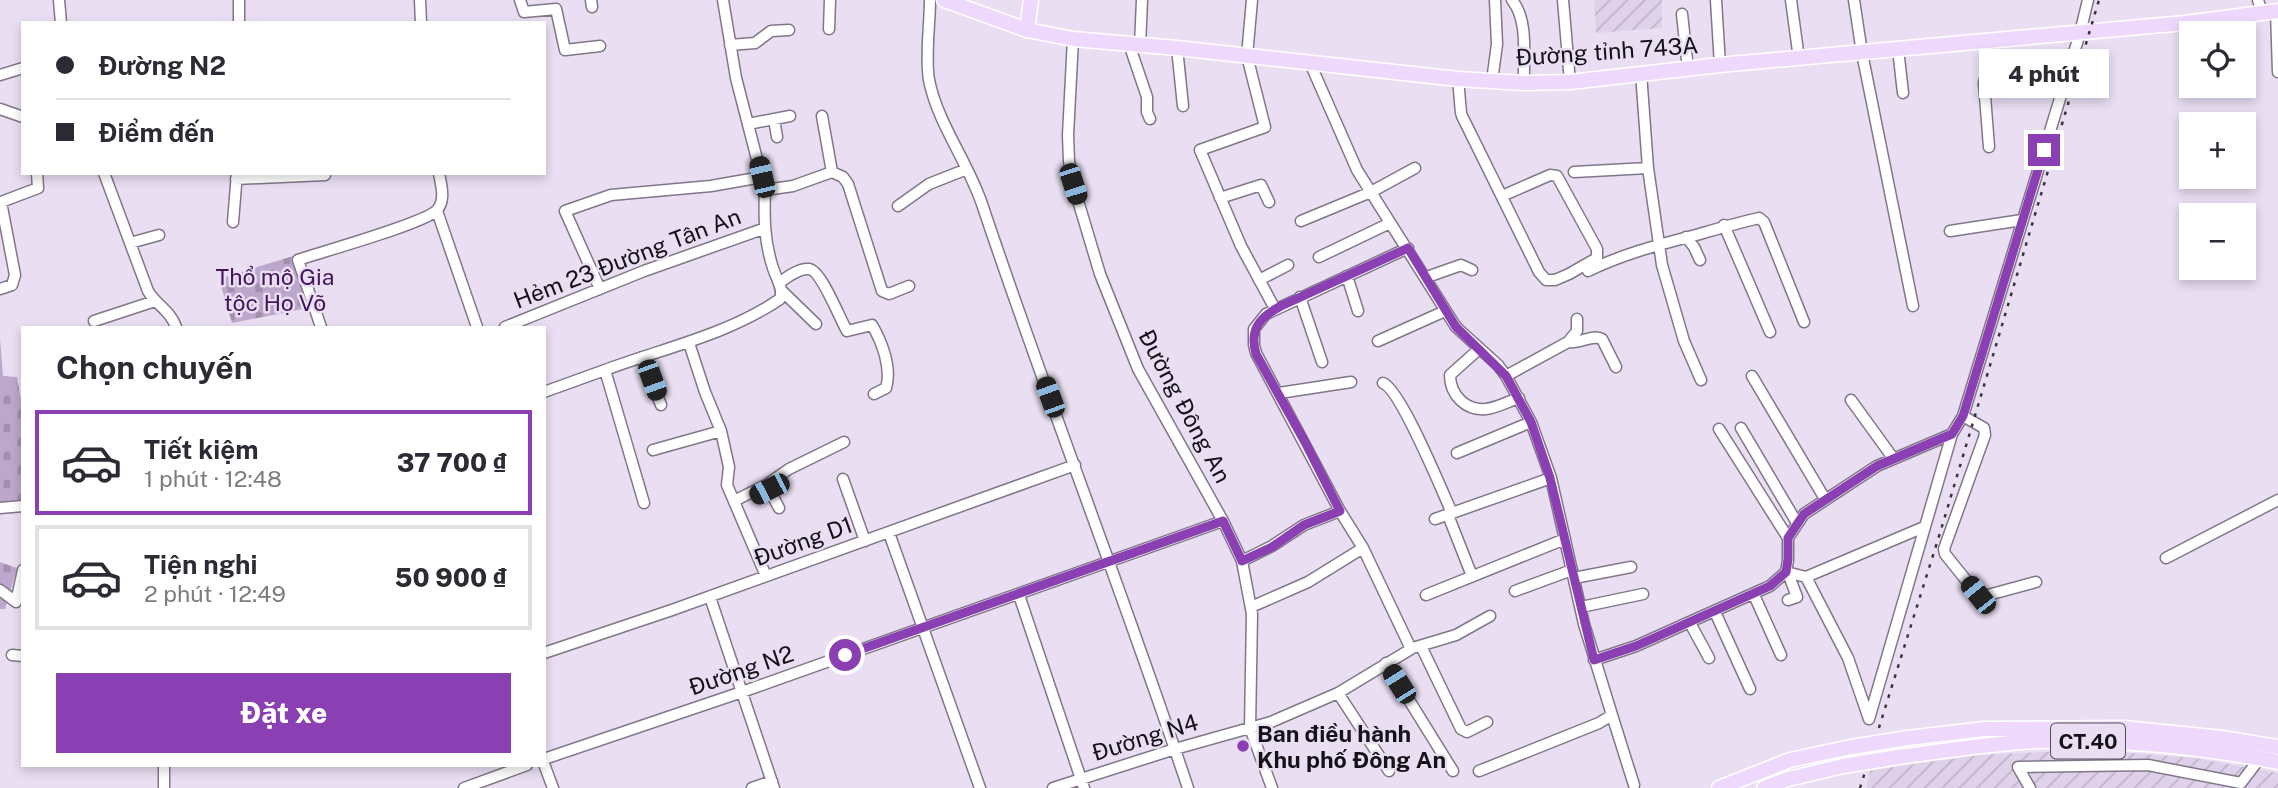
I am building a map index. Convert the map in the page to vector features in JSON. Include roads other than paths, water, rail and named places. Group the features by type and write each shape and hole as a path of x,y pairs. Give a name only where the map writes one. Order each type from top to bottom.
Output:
{"main road":[{"name":"Đường tỉnh 743A","path":"944,0 1027,30 1073,39 1458,79 1524,82 1570,82 1720,65 2080,33 2268,9"},
{"path":"1027,30 1031,0"},
{"name":"CT.40","path":"1719,788 1790,760 1851,747 1984,729 2124,728 2278,747"},
{"name":"CT.40","path":"1763,788 1843,766 1998,744 2076,741 2168,744 2278,762"}],"street":[{"path":"59,0 61,21"},
{"path":"239,0 239,21"},
{"path":"420,0 422,21"},
{"path":"520,0 524,12 556,9 565,50 600,46"},
{"path":"546,391 689,343 768,308 780,299 780,287 763,229 765,190 730,45 723,0"},
{"path":"829,29 830,0"},
{"path":"930,0 929,81 950,135 976,187 1188,788"},
{"path":"1142,0 1135,45 1150,119"},
{"path":"1252,0 1247,56 1265,127 1200,150 1259,281 1275,309"},
{"path":"1492,81 1497,44 1495,0"},
{"path":"1512,0 1520,12 1524,82"},
{"path":"1563,0 1570,82"},
{"path":"1716,0 1720,65"},
{"path":"1791,0 1799,59"},
{"path":"1854,0 1862,53 1913,306"},
{"path":"1806,577 1848,658 1869,719 1952,434 1963,416 2088,0"},
{"path":"2268,9 2278,72"},
{"path":"1682,14 1688,69"},
{"path":"730,45 755,43 775,30 789,30"},
{"name":"Đường Đông An","path":"1073,39 1069,161 1073,184 1100,274 1138,369 1223,521 1242,561 1251,607 1250,728 1272,788"},
{"path":"1989,41 1988,68 1984,83 1989,147"},
{"path":"1177,48 1183,106"},
{"path":"1898,49 1903,93"},
{"path":"1310,63 1357,170 1427,277 1456,327 1506,376 1531,422 1550,478 1594,660 1634,785"},
{"path":"0,75 21,69"},
{"path":"1641,73 1648,168 1662,265 1684,341 1701,380"},
{"path":"1458,79 1462,114 1539,272 1546,280 1555,280 1597,258 1597,249 1557,176 1550,174 1502,196"},
{"path":"0,109 21,116"},
{"path":"748,124 790,116"},
{"path":"822,116 831,172"},
{"path":"774,119 777,137"},
{"path":"1301,221 1371,192 1415,168"},
{"path":"1574,172 1648,168"},
{"path":"898,206 929,184 967,169"},
{"path":"765,190 793,186 831,172 843,177 848,184 882,291 889,293 909,286"},
{"path":"0,289 12,285 15,279 1,202 38,188 37,175"},
{"path":"105,175 148,290 155,301 167,309 176,326"},
{"path":"233,222 237,176 325,175"},
{"path":"439,175 442,194 437,211 477,326"},
{"path":"600,289 565,211 611,194 711,186 762,177"},
{"path":"1220,198 1261,185 1269,202"},
{"path":"321,326 298,260 392,230 437,211"},
{"path":"1588,271 1624,254 1724,225 1759,218 1764,222 1804,322"},
{"path":"1950,231 2022,220"},
{"path":"1319,257 1390,223"},
{"path":"1724,225 1770,332"},
{"name":"Hẻm 23 Đường Tân An","path":"508,326 763,229"},
{"path":"130,243 159,235"},
{"path":"1686,237 1700,260"},
{"path":"1408,248 1275,309 1258,322 1254,329 1254,345 1263,368 1279,393 1340,511 1363,548 1461,729 1468,732 1487,722"},
{"path":"1259,281 1288,265"},
{"path":"1427,277 1461,265 1472,270"},
{"path":"780,287 793,274 807,269 814,270 821,278 847,331 872,325 883,347 887,381 886,388 874,394"},
{"path":"1347,276 1358,311"},
{"path":"780,287 816,324"},
{"path":"1300,297 1322,362"},
{"path":"94,321 155,301"},
{"path":"1378,341 1446,311"},
{"path":"1506,376 1568,342 1577,331 1577,319"},
{"path":"1568,342 1598,337 1602,339 1616,367"},
{"path":"689,343 721,430 728,460 727,485 766,576"},
{"path":"1479,349 1450,375 1450,384 1458,399 1466,405 1486,409 1519,398"},
{"path":"642,357 662,405"},
{"path":"605,370 644,503"},
{"path":"1752,376 1825,499"},
{"path":"1279,393 1351,382"},
{"path":"1383,383 1391,388 1409,420 1450,514 1472,576"},
{"path":"1851,400 1893,458"},
{"path":"1963,416 1984,428 1985,435 1944,549 1945,554 1978,595 1989,595 2036,582"},
{"path":"1457,453 1531,422"},
{"path":"1741,428 1797,523"},
{"path":"1719,429 1788,538"},
{"path":"653,450 721,430"},
{"path":"1788,600 1797,597 1787,573 1788,538 1804,514 1855,479 1893,458 1952,434"},
{"path":"735,503 789,469 844,442"},
{"name":"Đường D1","path":"546,652 710,597 1075,465"},
{"path":"1435,519 1550,478"},
{"path":"843,479 865,541"},
{"path":"735,503 769,489 779,508"},
{"path":"2166,558 2278,500"},
{"path":"0,508 21,506"},
{"path":"1242,561 1272,547 1304,525 1340,511"},
{"name":"Đường N2","path":"546,758 742,692 1223,521"},
{"path":"1594,660 1636,646 1754,595 1787,573 1806,577 1924,527"},
{"path":"889,533 980,788"},
{"path":"1426,595 1565,539"},
{"path":"1251,607 1308,582 1363,548"},
{"path":"1515,591 1573,574 1631,567"},
{"path":"0,590 16,602 21,579"},
{"path":"1581,607 1643,594"},
{"path":"1018,595 1082,783"},
{"path":"1754,595 1781,655"},
{"path":"710,597 773,785 752,788"},
{"path":"1715,612 1749,689"},
{"name":"Đường N4","path":"1054,788 1082,783 1175,749 1301,711 1338,693 1416,647 1456,635 1490,616"},
{"path":"1690,623 1709,658"},
{"path":"1385,663 1453,771"},
{"path":"1338,693 1389,771"},
{"path":"1479,771 1599,723 1612,715"},
{"path":"2030,788 2018,766 2148,765 2241,783 2260,758"},
{"path":"164,767 164,788"},
{"path":"464,788 522,767"},
{"path":"545,767 552,788"}],"railway":[{"path":"1860,788 1940,533 2099,0"}],"place":[{"name":"Ban điều hành Khu phố Đông An","path":"1243,746"}],"park label":[{"name":"Thổ mộ Gia tộc Họ Võ","path":"275,289"}]}
